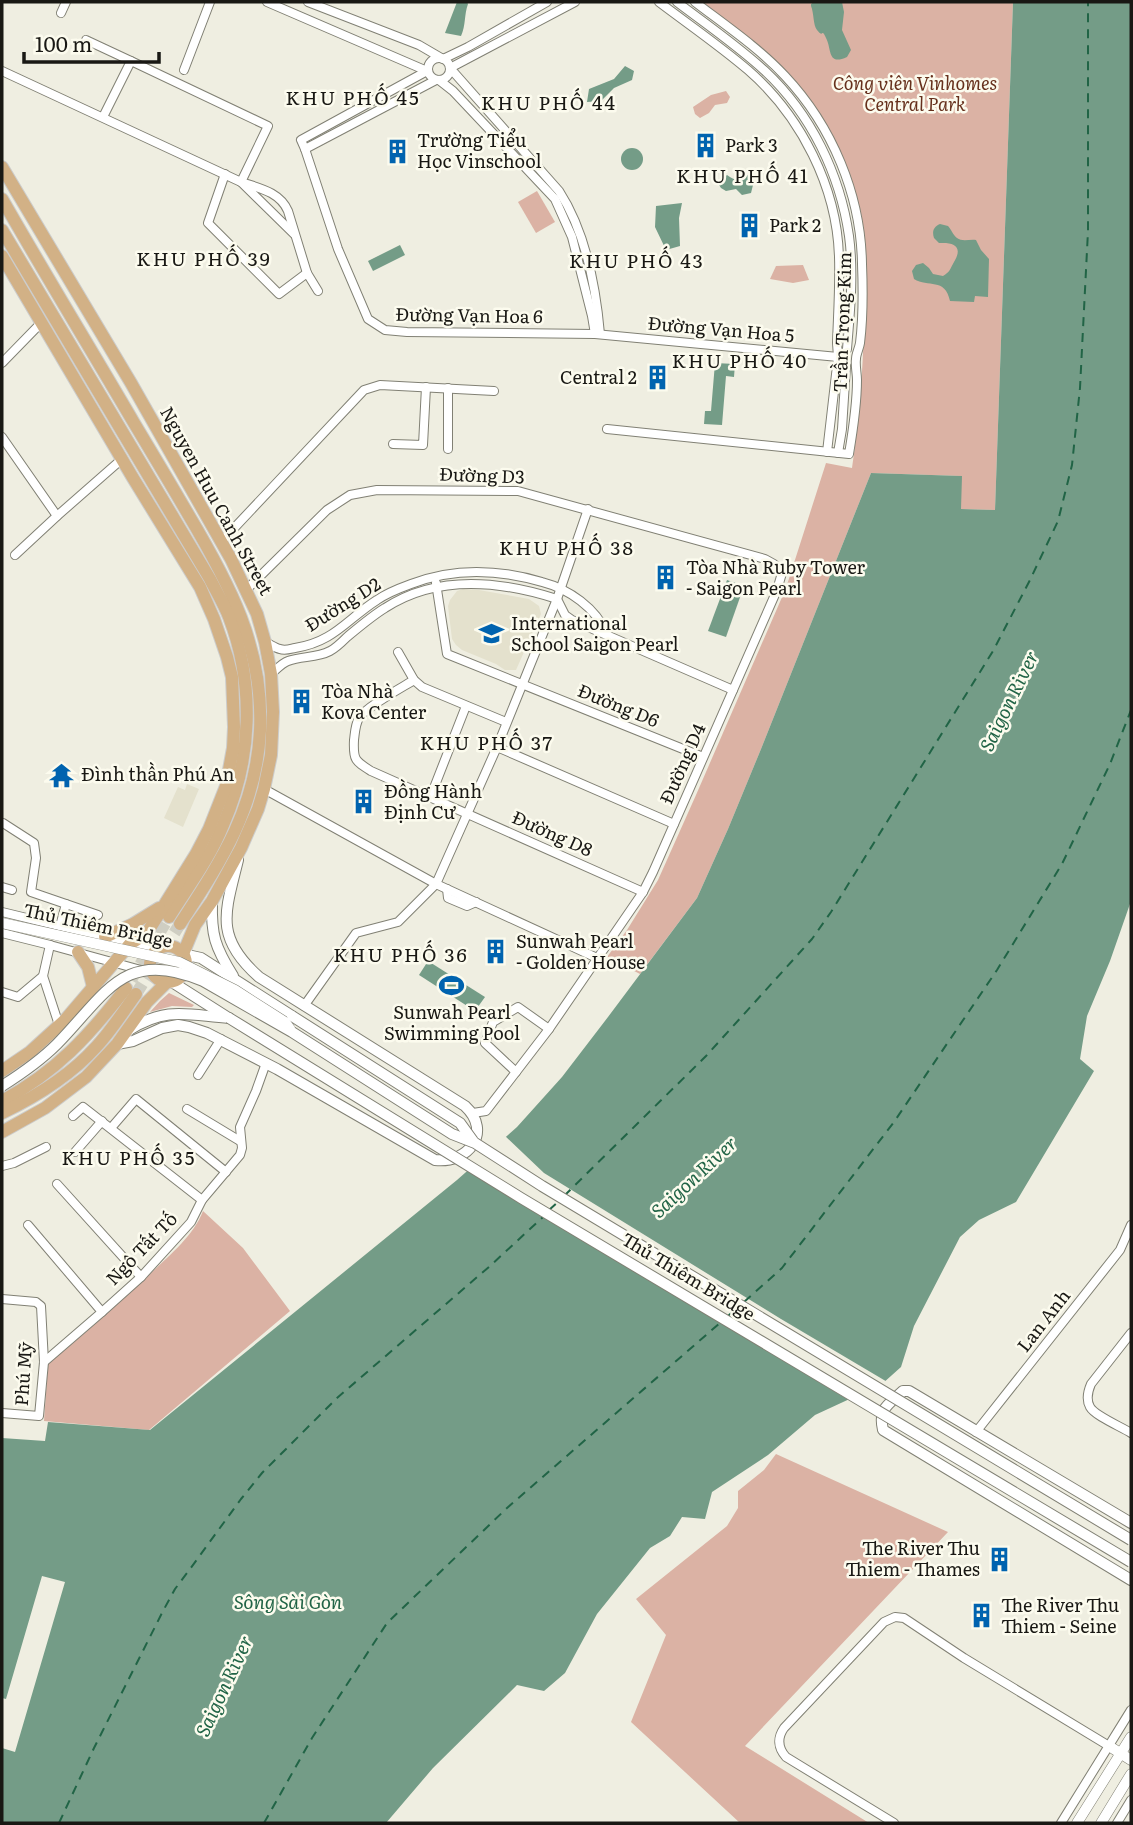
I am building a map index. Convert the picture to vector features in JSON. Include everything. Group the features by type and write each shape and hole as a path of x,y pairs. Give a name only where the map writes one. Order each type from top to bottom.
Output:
{"main road":[{"name":"Nguyen Huu Canh Street","path":"2,166 131,383 221,542 257,614 265,642 271,674 273,712 271,755 264,789 241,848 212,901 195,925 183,954"},
{"name":"Nguyen Huu Canh Street","path":"2,199 198,531 232,593 249,640 259,688 260,732 252,782 241,820 229,846 174,920 222,828 239,780 247,728 245,681 229,617 210,579 192,561"},
{"path":"2,230 122,459 192,561"},
{"path":"2,256 47,320 166,505 192,561 227,657 232,677 234,727 230,767 209,829 146,933 130,944 59,1025 30,1052 2,1071"},
{"path":"47,320 80,300"},
{"path":"210,553 221,542"},
{"path":"120,1039 133,1041 162,1028 178,1025 189,1027 221,1039 266,1063 435,1160 445,1161 456,1157 474,1143 478,1130 477,1122 473,1113 465,1106 304,1006 246,966 229,940 226,928 228,904 241,848"},
{"path":"212,901 216,947 236,981"},
{"path":"105,937 133,924 165,904"},
{"path":"146,933 151,959 160,981 169,982"},
{"path":"2,1132 28,1118 86,1077 120,1039 147,1002 169,982 178,979 185,970 183,954 170,946 164,946 151,959"},
{"path":"78,952 88,967 93,987"},
{"path":"183,954 201,958 460,1123 475,1143"},
{"name":"Thủ Thiêm Bridge","path":"2,1086 19,1076 55,1046 106,989 121,979 148,970 176,971 189,975 292,1032 452,1134 475,1143 1131,1541"},
{"name":"Thủ Thiêm Bridge","path":"169,982 533,1205 1131,1562"},
{"path":"2,1101 62,1060 131,991 102,1040 79,1063 48,1086 2,1113"},
{"path":"120,1039 139,1024 165,1014 229,1018"},
{"path":"1131,1523 909,1391 903,1391 885,1407 880,1418 883,1430 1131,1580"}],"street":[{"path":"61,13 65,2"},
{"path":"184,70 210,2"},
{"path":"267,2 428,71"},
{"path":"308,2 418,45 447,62 566,201 596,295 597,334"},
{"path":"547,2 468,47 443,59 432,60 428,71 430,76 453,91 555,199 572,237 597,334"},
{"path":"303,145 448,75 450,68 575,2"},
{"name":"Trần Trọng Kim","path":"659,2 758,79 788,114 809,148 823,178 837,232 839,255 838,357 827,452"},
{"name":"Trần Trọng Kim","path":"677,2 767,73 798,108 824,152 841,197 849,237 851,276 847,349"},
{"name":"Trần Trọng Kim","path":"695,2 784,74 815,113 835,148 846,176 861,239 862,264 856,402 849,454 838,453 846,366"},
{"path":"86,40 268,125 241,182"},
{"path":"405,60 418,45"},
{"path":"103,117 131,61"},
{"path":"2,71 241,182 278,196 284,202 307,273 318,291"},
{"path":"303,145 428,71"},
{"name":"Đường Vạn Hoa 6","path":"303,145 338,249 368,319 385,330 597,334"},
{"path":"225,174 208,223 279,294 307,273"},
{"path":"241,182 295,234"},
{"path":"2,363 47,320"},
{"name":"Đường Vạn Hoa 5","path":"597,334 838,357"},
{"path":"847,349 852,350 856,358 846,366 841,364 838,357 842,350 847,349"},
{"path":"221,542 364,390 380,385 494,391"},
{"path":"423,455 426,387"},
{"path":"448,387 448,449"},
{"path":"607,429 838,453"},
{"path":"2,437 57,516"},
{"path":"393,444 423,445"},
{"path":"15,555 122,459"},
{"name":"Đường D3","path":"246,590 327,510 350,495 377,489 518,491 765,559 782,573"},
{"path":"304,1006 356,933 398,922 436,884 468,814 561,587 588,509"},
{"name":"Đường D2","path":"265,642 282,650 325,640 378,599 435,577 478,571 501,572 561,587"},
{"name":"Đường D4","path":"473,1113 486,1111 516,1072 549,1029 643,892 777,590 782,573"},
{"path":"435,577 436,587"},
{"name":"Đường D2","path":"271,674 287,661 330,651 387,606 436,587 476,583 499,585 556,599"},
{"name":"Đường D6","path":"436,587 447,654 704,757"},
{"path":"561,587 588,608 607,634"},
{"path":"556,599 565,615 572,620 733,690"},
{"path":"354,618 361,625"},
{"path":"398,652 414,680 422,687 506,722"},
{"name":"Đường D8","path":"414,680 359,717 355,728 356,762 430,798 643,892"},
{"path":"430,798 466,706"},
{"path":"496,747 674,824"},
{"path":"264,789 436,884 597,958"},
{"path":"3,823 34,843 36,858 31,892 98,915"},
{"path":"2,887 12,890"},
{"path":"60,926 66,904"},
{"path":"2,912 130,944 151,959"},
{"name":"Thủ Thiêm Bridge","path":"2,923 179,962 234,990 285,1022 292,1032"},
{"path":"2,933 114,963 151,959"},
{"path":"50,944 43,975 59,1025"},
{"path":"2,992 18,996 43,975"},
{"path":"516,1072 485,1043 493,1022 518,1007 549,1029"},
{"path":"198,1075 221,1039"},
{"name":"Ngô Tất Tố","path":"44,1362 141,1277 191,1222 202,1200 240,1155 240,1127 266,1063"},
{"path":"111,1128 136,1098 226,1172"},
{"path":"74,1116 83,1107 202,1200"},
{"path":"187,1109 240,1141"},
{"path":"75,1152 102,1121"},
{"path":"2,1166 46,1147"},
{"path":"57,1184 141,1277"},
{"path":"28,1225 102,1312"},
{"name":"Lan Anh","path":"976,1432 1120,1251 1131,1226"},
{"name":"Phú Mỹ","path":"2,1299 36,1302 41,1306 44,1362 39,1416 2,1413"},
{"path":"1131,1333 1091,1384 1088,1393 1090,1407 1131,1433"},
{"path":"894,1823 786,1757 779,1742 784,1728 884,1622 891,1618 904,1618 1131,1760"},
{"path":"1061,1823 1131,1710"},
{"path":"1077,1823 1131,1737"},
{"path":"1101,1823 1131,1774"},
{"path":"1117,1823 1131,1800"}],"shaded area":[{"name":"International School Saigon Pearl","path":"463,589 529,599 539,606 541,614 516,670 505,670 462,650 452,639 448,606 457,591"},
{"path":"187,784 199,789 183,827 164,818 178,787 185,790"}],"green space":[{"name":"Công viên Vinhomes Central Park","path":"701,2 1013,2 995,510 960,509 961,476 871,473 761,749 697,898 640,974 607,957 658,880 696,795 786,588 826,463 852,468 862,378 866,250 859,204 844,159 822,118 784,69 749,38"},
{"path":"726,91 730,97 727,103 715,105 709,113 700,118 695,114 693,107 711,95"},
{"path":"537,191 555,222 536,233 518,202"},
{"path":"803,265 809,280 793,283 770,279 776,266"},
{"path":"169,993 194,1005 172,1006 150,1012"},
{"path":"203,1211 243,1248 290,1311 149,1430 44,1421 48,1364 173,1252 194,1228"},
{"path":"776,1454 948,1532 745,1746 869,1823 740,1823 631,1722 666,1635 636,1599 727,1526 738,1508 738,1491 764,1470"}],"water":[{"path":"457,2 468,4 461,36 445,33"},
{"path":"814,2 842,2 842,30 851,50 847,57 836,59 831,55 828,42 815,25 811,6"},
{"name":"Sông Sài Gòn","path":"1013,2 1131,2 1131,901 1087,1016 1080,1059 1094,1071 1016,1202 979,1220 960,1237 914,1326 901,1367 882,1384 815,1415 768,1455 712,1492 705,1519 682,1517 670,1536 650,1548 597,1614 565,1673 544,1691 517,1685 433,1768 386,1823 2,1823 2,1438 45,1441 48,1422 150,1430 457,1180 517,1127 562,1077 697,898 761,749 871,473 962,476 961,509 995,510"},
{"path":"625,66 634,71 632,80 614,88 601,101 587,102 589,89 614,79"},
{"path":"632,148 642,155 643,159 636,169 632,170 622,163 621,159 628,149"},
{"path":"727,175 738,180 752,175 751,193 742,195 736,189 726,191 719,185"},
{"path":"682,203 679,218 680,246 666,250 655,227 656,206"},
{"path":"940,224 948,226 959,239 976,240 989,259 988,297 975,296 974,302 950,301 948,294 940,286 914,279 912,271 916,265 923,263 933,274 943,276 957,257 956,246 939,243 934,238 934,230"},
{"path":"400,245 405,255 373,271 368,261"},
{"path":"715,363 735,364 734,377 726,376 722,425 704,424 705,411 711,411"},
{"path":"727,580 744,586 726,637 708,631"},
{"name":"Sunwah Pearl Swimming Pool","path":"428,961 485,997 475,1011 419,975"}],"pier":[{"path":"503,1134 544,1173 889,1383 884,1388 852,1402 465,1168"},
{"path":"42,1576 65,1582 15,1752 2,1748 2,1698 6,1699"}],"ferry route":[{"path":"564,1196 706,1056 812,939 993,651 1058,521 1072,465 1080,388 1088,231 1088,2"},
{"path":"744,1302 782,1268 894,1122 997,970 1062,864 1110,764 1131,710"},
{"path":"549,1210 558,1202"},
{"path":"59,1823 175,1589 241,1499 262,1473 337,1398 543,1217"},
{"path":"728,1316 737,1308"},
{"path":"264,1823 312,1738 387,1623 507,1508 721,1322"}],"tunnel":[{"path":"131,980 169,917"},
{"path":"136,994 180,924"}],"place":[{"name":"Park 3","path":"705,146"},
{"name":"Trường Tiểu Học Vinschool","path":"397,151"},
{"name":"Park 2","path":"749,226"},
{"name":"Central 2","path":"657,378"},
{"name":"Tòa Nhà Ruby Tower - Saigon Pearl","path":"666,578"},
{"name":"International School Saigon Pearl","path":"491,634"},
{"name":"Tòa Nhà Kova Center","path":"301,702"},
{"name":"Đình thần Phú An","path":"61,775"},
{"name":"Đồng Hành Định Cư","path":"364,802"},
{"name":"Sunwah Pearl - Golden House","path":"496,952"},
{"name":"Sunwah Pearl Swimming Pool","path":"452,986"},
{"name":"The River Thu Thiem - Thames","path":"1000,1559"},
{"name":"The River Thu Thiem - Seine","path":"981,1616"}],"district":[{"name":"KHU PHỐ 45","path":"353,98"},
{"name":"KHU PHỐ 44","path":"549,103"},
{"name":"KHU PHỐ 41","path":"743,176"},
{"name":"KHU PHỐ 39","path":"204,259"},
{"name":"KHU PHỐ 43","path":"637,261"},
{"name":"KHU PHỐ 40","path":"740,361"},
{"name":"KHU PHỐ 38","path":"567,548"},
{"name":"KHU PHỐ 37","path":"487,743"},
{"name":"KHU PHỐ 36","path":"401,955"},
{"name":"KHU PHỐ 35","path":"129,1158"}],"water label":[{"name":"Saigon River","path":"1009,701"},
{"name":"Saigon River","path":"694,1177"},
{"name":"Saigon River","path":"224,1686"}]}
